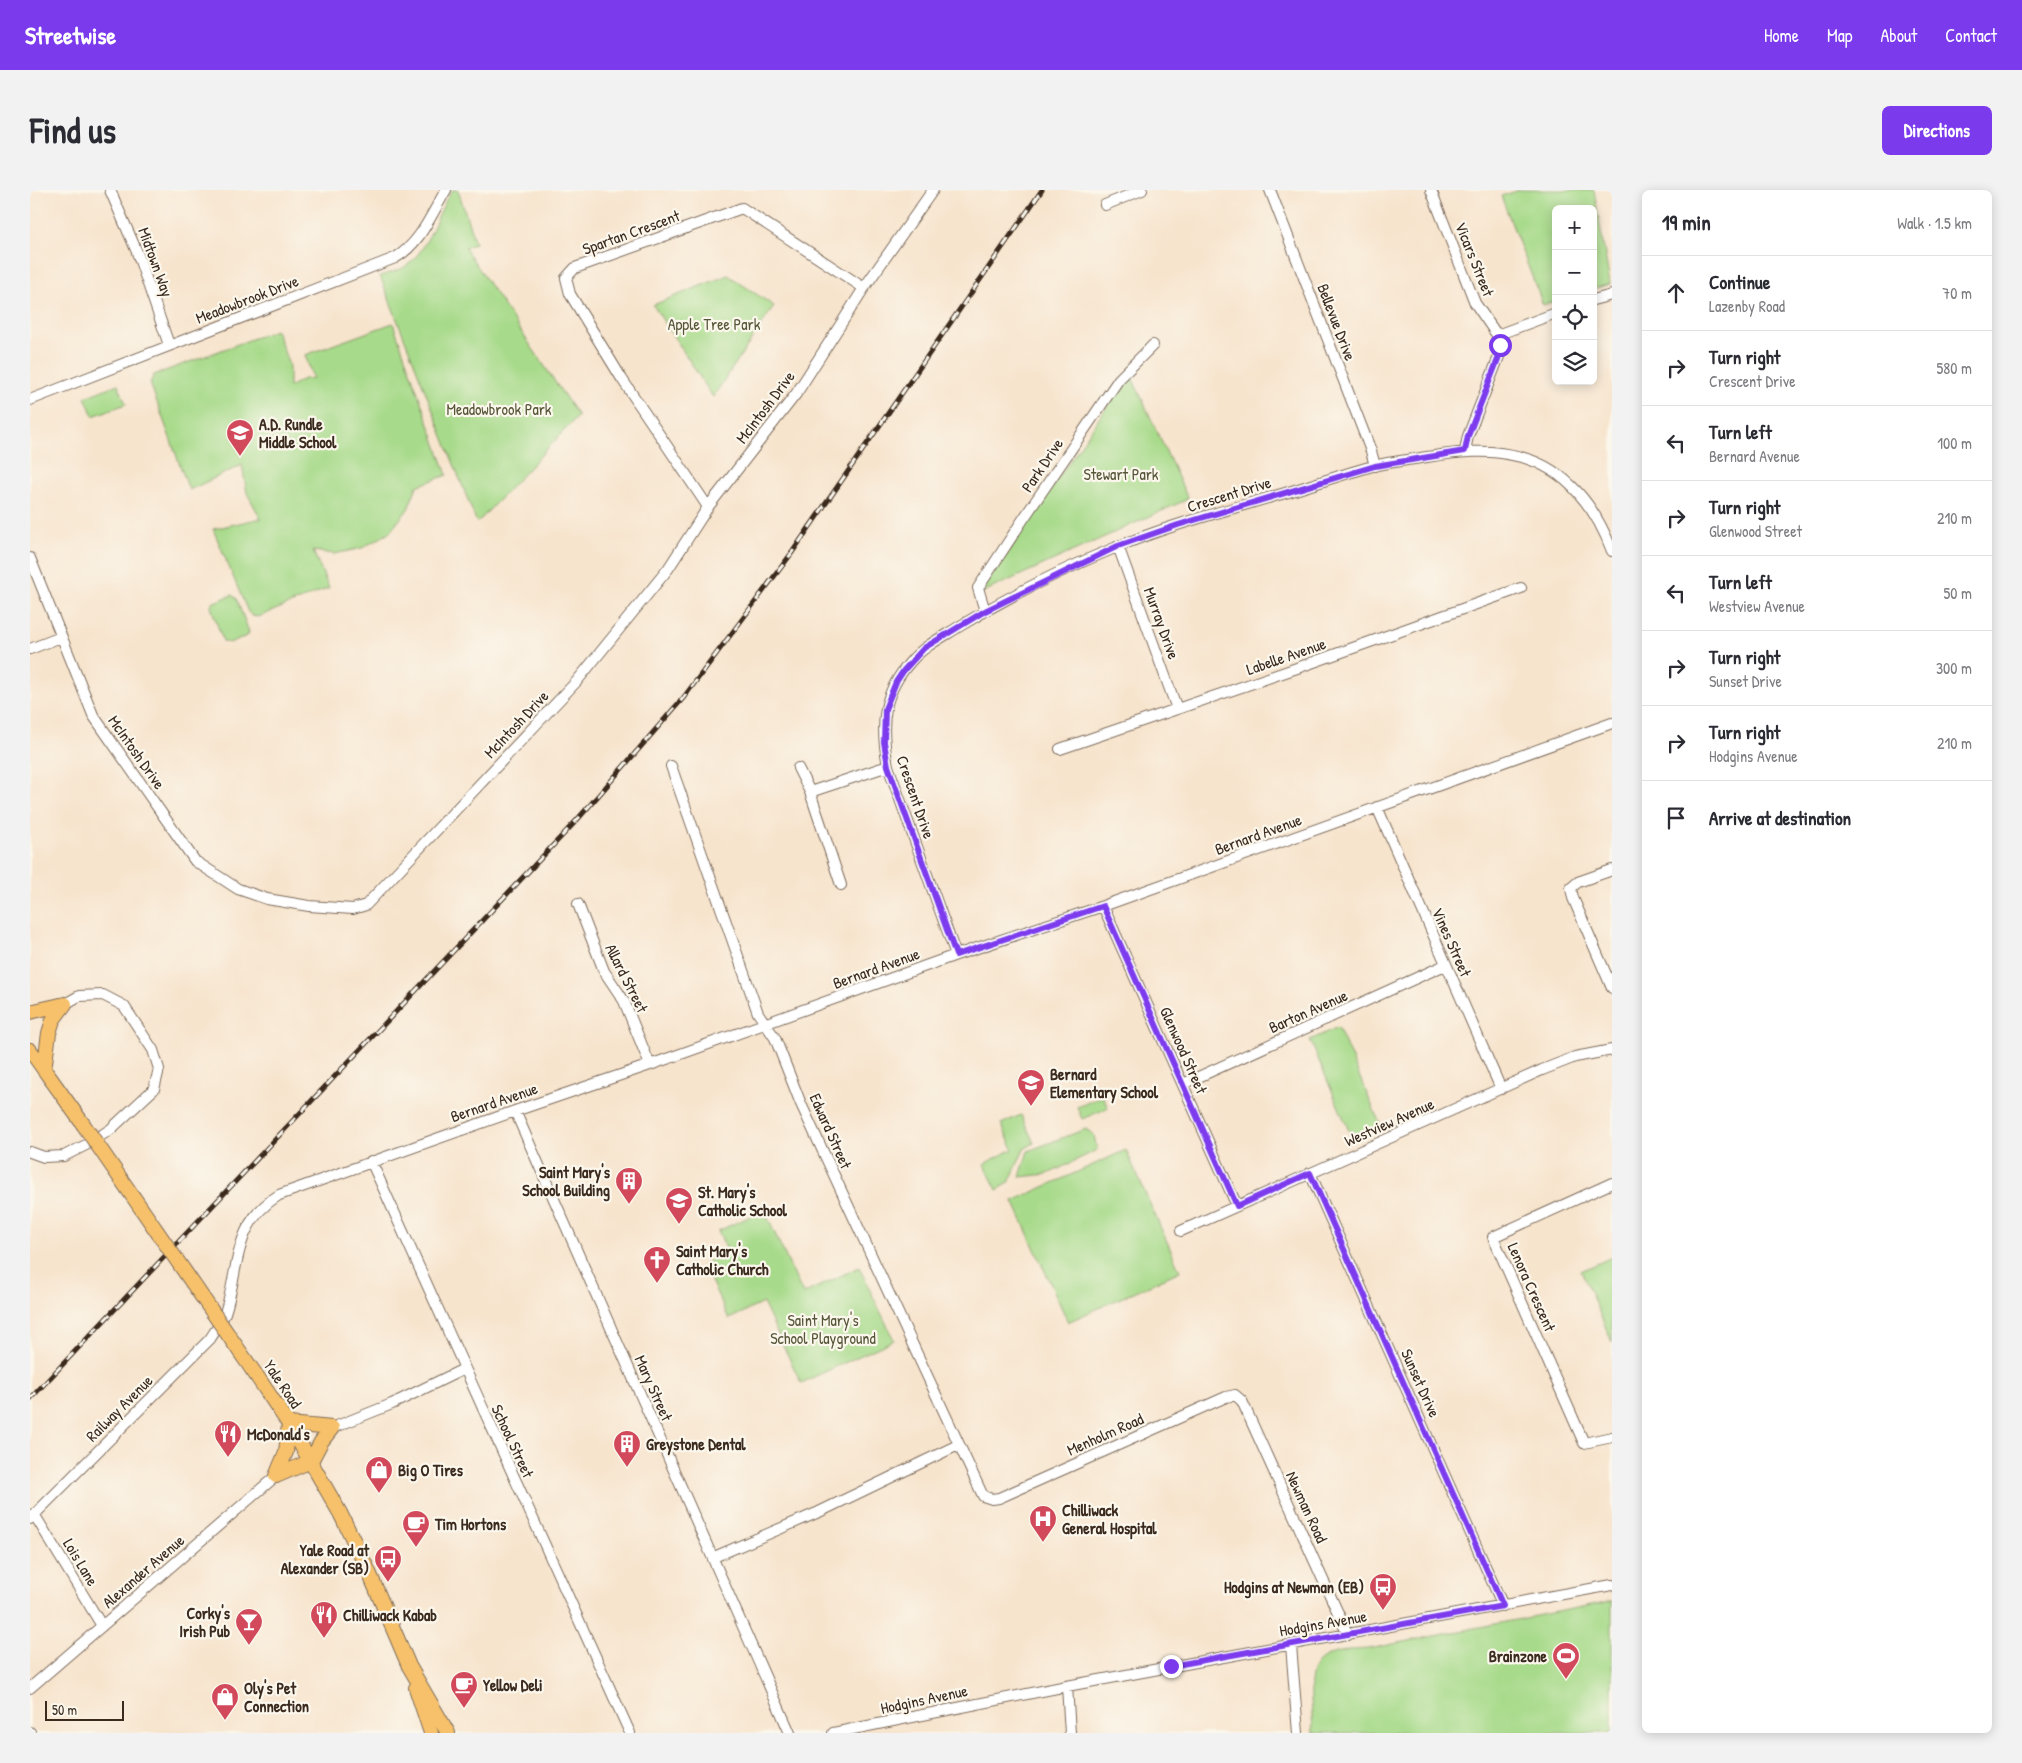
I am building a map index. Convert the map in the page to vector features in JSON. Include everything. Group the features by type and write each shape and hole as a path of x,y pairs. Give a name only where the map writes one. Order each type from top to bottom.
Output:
{"main road":[{"path":"30,1012 64,1004"},
{"path":"44,1070 53,1020 64,1004"},
{"name":"Yale Road","path":"30,1050 258,1378 311,1461 368,1570 409,1666 431,1733"},
{"path":"276,1476 286,1452 289,1424 332,1428"},
{"path":"276,1476 311,1461 320,1442 332,1428"},
{"name":"Yale Road","path":"409,1666 448,1733"}],"street":[{"name":"Midtown Way","path":"110,190 120,209 137,252 169,345"},
{"name":"Meadowbrook Drive","path":"30,400 395,258 406,252 416,242 446,190"},
{"name":"McIntosh Drive","path":"61,637 93,715 195,861 238,889 267,899 310,906 353,909 366,905 577,681 668,568 708,507 796,394 864,288 933,190"},
{"path":"1105,205 1142,190"},
{"name":"Bellevue Drive","path":"1270,190 1372,451 1375,466"},
{"name":"Vicars Street","path":"1432,190 1475,303 1497,335"},
{"name":"Spartan Crescent","path":"708,507 622,379 570,294 566,278 575,268 742,208 864,288"},
{"path":"1597,299 1612,294"},
{"path":"1465,451 1468,436 1500,354 1497,335 1552,314"},
{"name":"Park Drive","path":"985,611 978,588 1120,379 1153,345"},
{"name":"Crescent Drive","path":"956,955 888,766 884,742 885,709 896,682 924,648 985,611 1118,546 1178,525 1375,466 1465,451 1496,452 1521,456 1542,464 1561,477 1583,497 1596,515 1612,551"},
{"name":"Murray Drive","path":"1118,546 1177,709"},
{"path":"30,558 61,637 30,649"},
{"name":"Labelle Avenue","path":"1060,749 1521,588"},
{"name":"Bernard Avenue","path":"224,1315 245,1230 261,1208 279,1196 956,955 1103,906 1612,723"},
{"name":"Edward Street","path":"671,766 758,1013 775,1038 801,1104 958,1445 980,1492 987,1498"},
{"path":"810,792 888,766"},
{"path":"798,768 810,792 841,885"},
{"name":"Vines Street","path":"1377,807 1501,1089"},
{"path":"1612,870 1578,882 1571,888 1573,898 1612,988"},
{"name":"Allard Street","path":"578,904 604,971 624,1001 650,1065"},
{"name":"Glenwood Street","path":"1103,906 1237,1206"},
{"name":"Barton Avenue","path":"1183,1084 1445,965"},
{"path":"30,1152 44,1157 64,1156 88,1144 111,1129 142,1102 154,1088 158,1069 153,1050 124,1006 103,995 79,996 64,1004"},
{"name":"Westview Avenue","path":"1181,1231 1575,1057 1612,1050"},
{"name":"Mary Street","path":"515,1111 714,1557 790,1733"},
{"name":"School Street","path":"371,1162 630,1733"},
{"name":"Sunset Drive","path":"1310,1173 1503,1606"},
{"name":"Lenora Crescent","path":"1612,1183 1493,1237 1584,1442 1612,1437"},
{"name":"Railway Avenue","path":"32,1516 210,1339 224,1315"},
{"path":"332,1428 392,1404 464,1369"},
{"name":"Menholm Road","path":"987,1498 992,1499 1006,1494 1226,1397 1235,1395"},
{"name":"Newman Road","path":"1235,1395 1242,1401 1348,1635"},
{"path":"714,1557 819,1512 958,1445"},
{"name":"Alexander Avenue","path":"30,1688 276,1476"},
{"name":"Lois Lane","path":"32,1516 102,1626"},
{"name":"Hodgins Avenue","path":"833,1733 1067,1686 1612,1585"},
{"path":"1291,1645 1298,1733"},
{"path":"1067,1686 1070,1733"}],"green space":[{"name":"Meadowbrook Park","path":"452,190 458,190 475,243 465,248 578,416 477,523 380,276 403,268 414,259 427,241"},
{"path":"1520,190 1594,190 1597,205 1552,205 1552,302 1543,305 1501,196"},
{"path":"1597,208 1610,284 1597,288"},
{"name":"Apple Tree Park","path":"728,275 774,306 713,397 653,305"},
{"path":"393,323 447,475 417,486 408,509 389,533 362,548 334,554 313,551 329,588 258,617 252,616 248,612 213,529 261,519 247,493 242,465 189,490 150,383 154,375 276,330 289,365 289,387 304,379 313,378 305,355"},
{"name":"Stewart Park","path":"1130,373 1188,499 979,594"},
{"path":"118,384 126,404 93,416 85,397"},
{"path":"232,595 236,598 249,632 247,636 229,643 223,641 211,607 212,603"},
{"path":"1338,1027 1381,1126 1352,1138 1310,1040"},
{"path":"1103,1096 1108,1108 1082,1119 1077,1107"},
{"path":"1021,1115 1034,1143 1024,1149 1009,1183 997,1190 984,1164 1013,1149 1001,1124"},
{"path":"1086,1129 1094,1135 1097,1150 1048,1174 1020,1177 1028,1151"},
{"path":"1126,1150 1180,1271 1068,1322 1013,1201"},
{"name":"Saint Mary's School Playground","path":"764,1210 803,1294 859,1267 894,1340 801,1383 763,1303 729,1319 703,1264 728,1252 718,1231"},
{"path":"1612,1257 1612,1342 1581,1271"},
{"path":"1612,1601 1612,1733 1313,1733 1311,1682 1319,1662 1330,1655"}],"railway":[{"path":"30,1399 577,820 684,697 791,554 1042,190"}],"place":[{"name":"A.D. Rundle Middle School","path":"240,457"},
{"name":"Bernard Elementary School","path":"1031,1107"},
{"name":"Saint Mary's School Building","path":"629,1205"},
{"name":"St. Mary's Catholic School","path":"679,1225"},
{"name":"Saint Mary's Catholic Church","path":"657,1284"},
{"name":"McDonald's","path":"228,1458"},
{"name":"Greystone Dental","path":"627,1468"},
{"name":"Big O Tires","path":"379,1494"},
{"name":"Chilliwack General Hospital","path":"1043,1543"},
{"name":"Tim Hortons","path":"416,1548"},
{"name":"Yale Road at Alexander (SB)","path":"388,1583"},
{"name":"Hodgins at Newman (EB)","path":"1383,1611"},
{"name":"Chilliwack Kabab","path":"324,1639"},
{"name":"Corky's Irish Pub","path":"249,1646"},
{"name":"Brainzone","path":"1566,1680"},
{"name":"Yellow Deli","path":"464,1709"},
{"name":"Oly's Pet Connection","path":"225,1721"}],"route":[{"path":"1171,1666 1503,1606 1310,1173 1237,1206 1103,906 956,955 888,766 884,742 885,709 896,682 913,658 924,648 985,611 1055,575 1118,546 1178,525 1375,466 1465,451 1468,436 1500,354 1500,345"}]}
